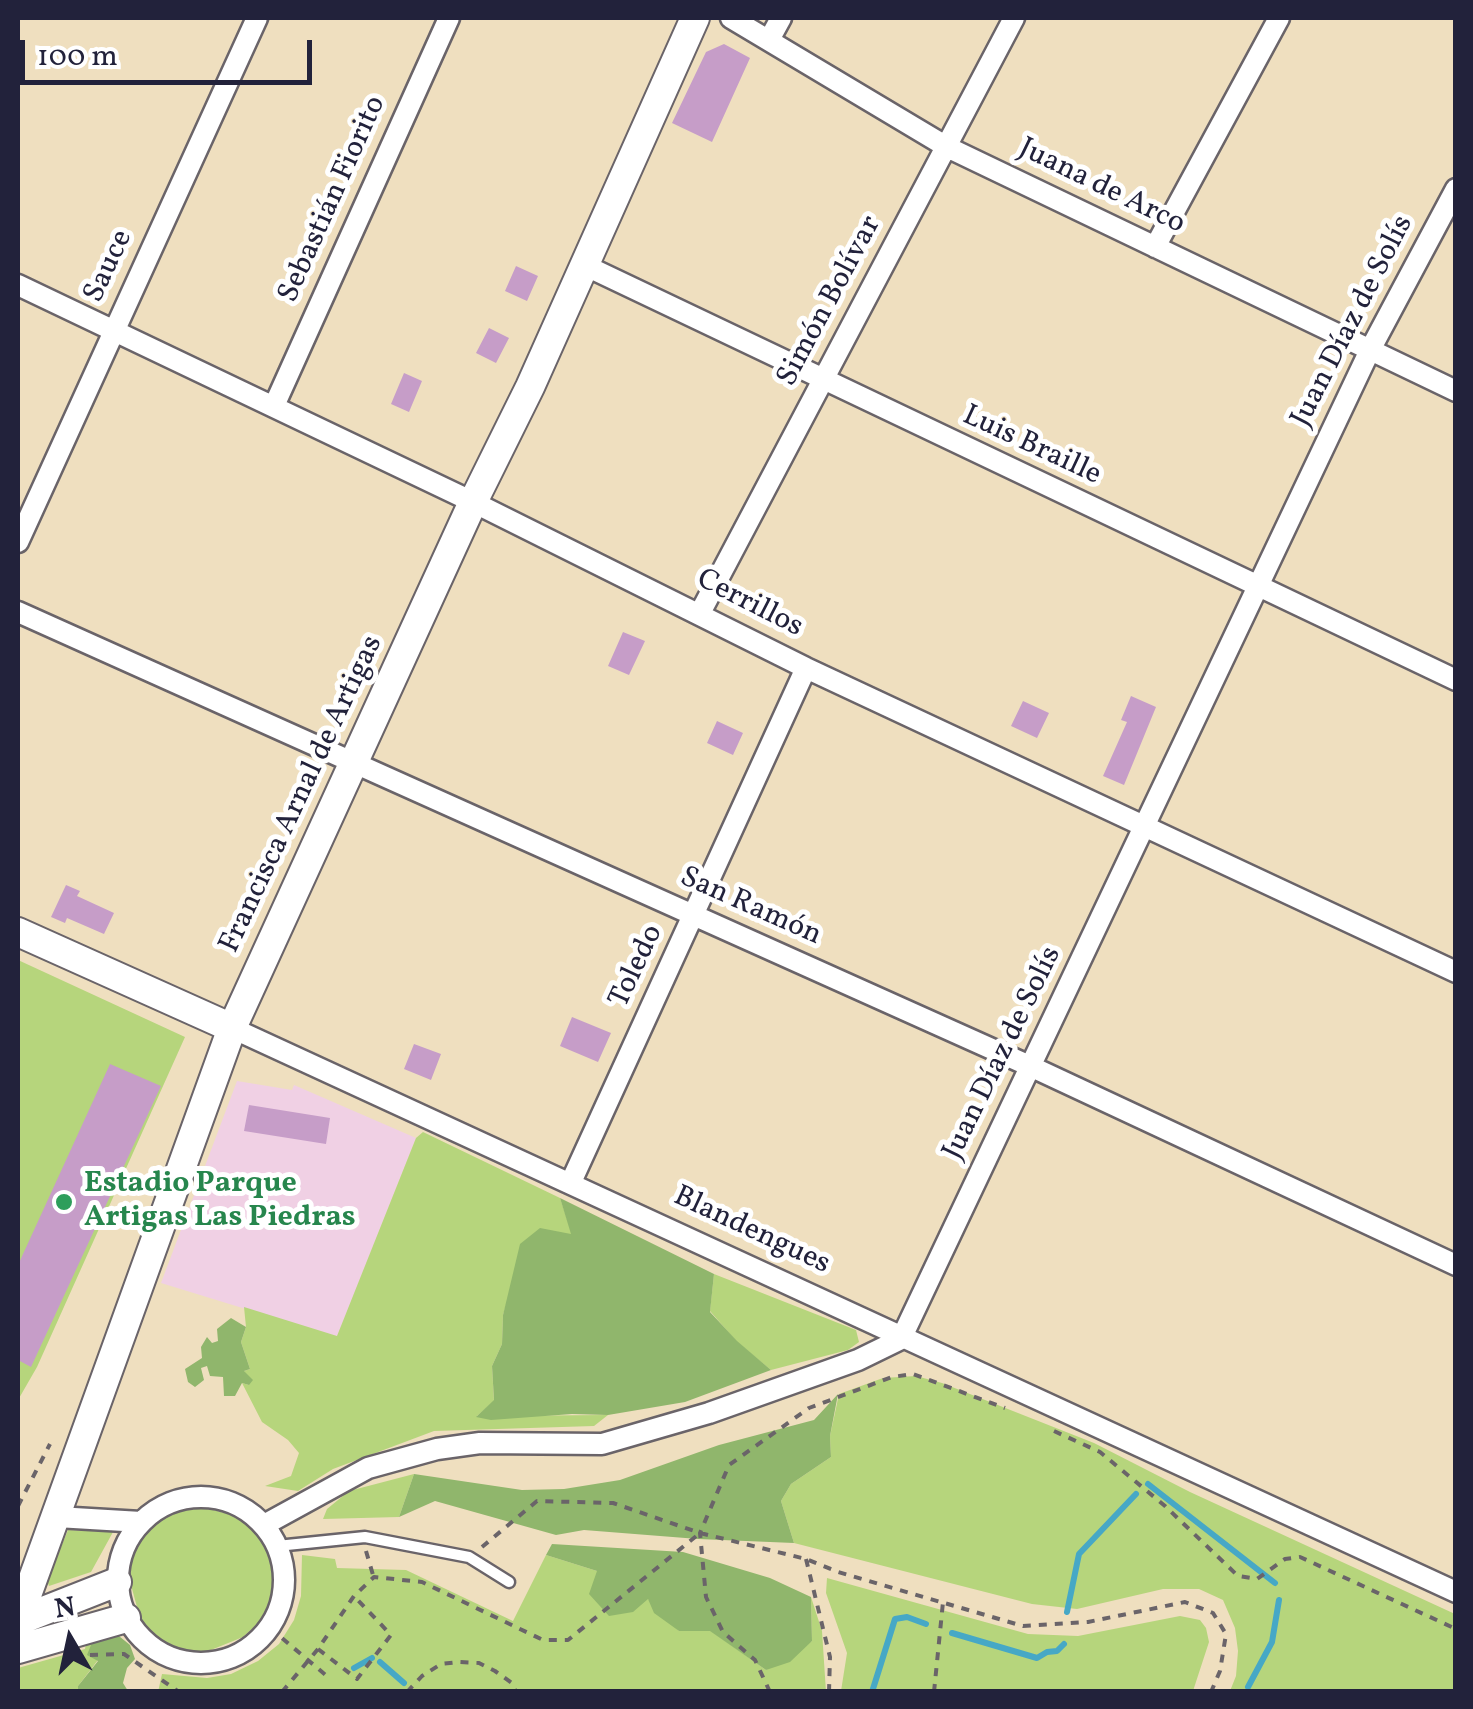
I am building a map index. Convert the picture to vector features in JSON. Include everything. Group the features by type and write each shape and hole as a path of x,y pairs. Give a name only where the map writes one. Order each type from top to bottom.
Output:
{"street":[{"name":"Sauce","path":"18,542 257,18"},
{"name":"Sebastián Fiorito","path":"274,406 448,18"},
{"name":"Francisca Arnal de Artigas","path":"18,1620 232,1028 473,502 530,388 582,264 696,18"},
{"name":"Juana de Arco","path":"731,18 947,147 1456,391"},
{"path":"769,40 781,18"},
{"name":"Simón Bolívar","path":"700,613 1014,18"},
{"path":"1155,247 1278,18"},
{"name":"Juan Díaz de Solís","path":"900,1339 1370,350 1456,189"},
{"name":"Luis Braille","path":"582,264 1456,680"},
{"name":"Cerrillos","path":"18,285 473,502 806,668 1456,972"},
{"name":"San Ramón","path":"18,612 1032,1067 1456,1265"},
{"name":"Toledo","path":"571,1182 806,668"},
{"name":"Blandengues","path":"18,932 571,1182 900,1339 1456,1592"},
{"path":"264,1525 368,1468 437,1449 480,1443 602,1444 728,1406 858,1360 900,1339"},
{"path":"190,1497 217,1498 243,1508 264,1525 278,1546 284,1566 284,1588 280,1609 270,1628 252,1646 231,1658 207,1664 182,1662 160,1653 140,1638 126,1618 117,1582 128,1539 141,1522 163,1506 190,1497"},
{"path":"57,1517 141,1522"},
{"path":"18,1620 117,1582"},
{"path":"18,1649 126,1618"}],"lane":[{"path":"278,1546 364,1536 470,1557 509,1582"}],"path":[{"path":"770,1692 755,1660 723,1632 706,1596 700,1533 728,1466 809,1408 892,1377 913,1374 1010,1410"},
{"path":"1046,1427 1100,1452 1165,1506 1238,1576 1257,1579 1285,1559 1300,1557 1456,1629"},
{"path":"18,1506 50,1444"},
{"path":"470,1557 536,1502 613,1504 1023,1626 1088,1622 1185,1602 1213,1614 1226,1634 1220,1671 1211,1692"},
{"path":"282,1692 354,1596 374,1577 422,1582 542,1640 568,1640 700,1533"},
{"path":"364,1536 374,1577"},
{"path":"806,1559 830,1657 829,1692"},
{"path":"318,1649 356,1679 391,1635 354,1596"},
{"path":"934,1692 942,1601"},
{"path":"270,1628 328,1677"},
{"path":"85,1654 124,1654 179,1692"},
{"path":"407,1692 440,1664 459,1662 495,1671 512,1683 516,1692"}],"shaded area":[{"path":"237,1081 292,1090 294,1085 416,1138 337,1337 161,1283"}],"green space":[{"name":"Estadio Parque Artigas Las Piedras","path":"18,960 185,1037 37,1367 18,1400"},
{"path":"423,1132 560,1198 572,1234 512,1285 503,1315 502,1344 492,1366 494,1401 477,1416 608,1415 594,1426 434,1431 333,1469 298,1491 265,1486 291,1476 299,1453 262,1422 242,1383 249,1385 244,1371 250,1369 241,1342 246,1327 244,1307 337,1336 416,1138"},
{"path":"560,1198 714,1274 710,1312 771,1370 685,1402 608,1415 491,1420 476,1417 494,1400 492,1366 502,1344 503,1315 520,1244 540,1228 571,1234"},
{"path":"714,1274 856,1330 859,1342 848,1350 771,1370 737,1342 710,1311"},
{"path":"231,1318 246,1327 241,1342 250,1369 244,1371 253,1380 249,1385 242,1383 235,1396 224,1396 223,1377 210,1376 207,1366 201,1368 204,1380 195,1387 188,1382 185,1369 202,1358 201,1347 207,1337 212,1343 218,1341 217,1329"},
{"path":"916,1376 1094,1443 1190,1492 1455,1614 1455,1691 1230,1691 1238,1651 1235,1628 1223,1600 1199,1589 1163,1589 1077,1609 1032,1604 794,1543 781,1501 791,1484 831,1457 830,1436 839,1394 883,1378"},
{"path":"838,1394 830,1436 831,1457 791,1484 781,1501 794,1543 584,1530 556,1535 435,1501 399,1517 414,1474 522,1490 564,1489 620,1480 719,1445 814,1420"},
{"path":"414,1474 399,1517 323,1519 327,1509 349,1491"},
{"path":"206,1508 239,1517 266,1541 277,1587 267,1615 243,1637 206,1652 187,1653 145,1636 126,1567 136,1539 154,1521 185,1510"},
{"path":"68,1530 113,1532 91,1572 49,1586 47,1581"},
{"path":"552,1544 683,1552 770,1578 811,1597 812,1641 790,1662 766,1670 710,1631 679,1631 654,1613 648,1599 633,1612 609,1616 589,1594 597,1571 546,1555"},
{"path":"302,1555 335,1559 337,1568 406,1570 513,1621 546,1555 597,1571 648,1599 679,1631 710,1630 766,1670 812,1641 811,1597 822,1631 826,1692 158,1692 162,1674 207,1678 231,1674 258,1661 279,1644 294,1620 301,1596"},
{"path":"827,1578 1028,1634 1078,1636 1180,1616 1200,1620 1209,1642 1193,1691 841,1691 847,1653 826,1593"},
{"path":"98,1632 98,1660 78,1691 18,1692 18,1668 85,1649 88,1635"},
{"path":"114,1632 130,1645 135,1659 127,1668 123,1683 128,1691 78,1691 98,1661 87,1655 93,1640"}],"building":[{"path":"724,44 750,58 712,142 672,123 706,52"},
{"path":"516,266 538,276 527,301 505,291"},
{"path":"489,328 509,338 496,363 476,353"},
{"path":"404,373 422,381 409,412 391,404"},
{"path":"623,632 645,641 629,675 608,666"},
{"path":"1131,696 1156,707 1124,785 1103,776 1127,722 1121,720"},
{"path":"1023,701 1049,713 1037,738 1011,726"},
{"path":"717,721 743,733 733,755 707,743"},
{"path":"66,885 80,891 77,896 114,913 104,934 67,918 65,923 51,917"},
{"path":"572,1017 611,1033 598,1062 560,1046"},
{"path":"414,1044 441,1054 431,1080 404,1069"},
{"path":"110,1064 161,1086 31,1367 18,1360 18,1265"},
{"path":"249,1105 330,1118 326,1144 244,1131"}],"waterway":[{"path":"1148,1484 1275,1583"},
{"path":"1067,1612 1079,1554 1136,1494"},
{"path":"1248,1687 1272,1642 1279,1600"},
{"path":"872,1692 895,1619 907,1617 926,1624"},
{"path":"952,1633 1037,1658 1064,1644"},
{"path":"354,1668 372,1658"},
{"path":"380,1662 404,1683"}],"place":[{"name":"Estadio Parque Artigas Las Piedras","path":"64,1202"}]}
